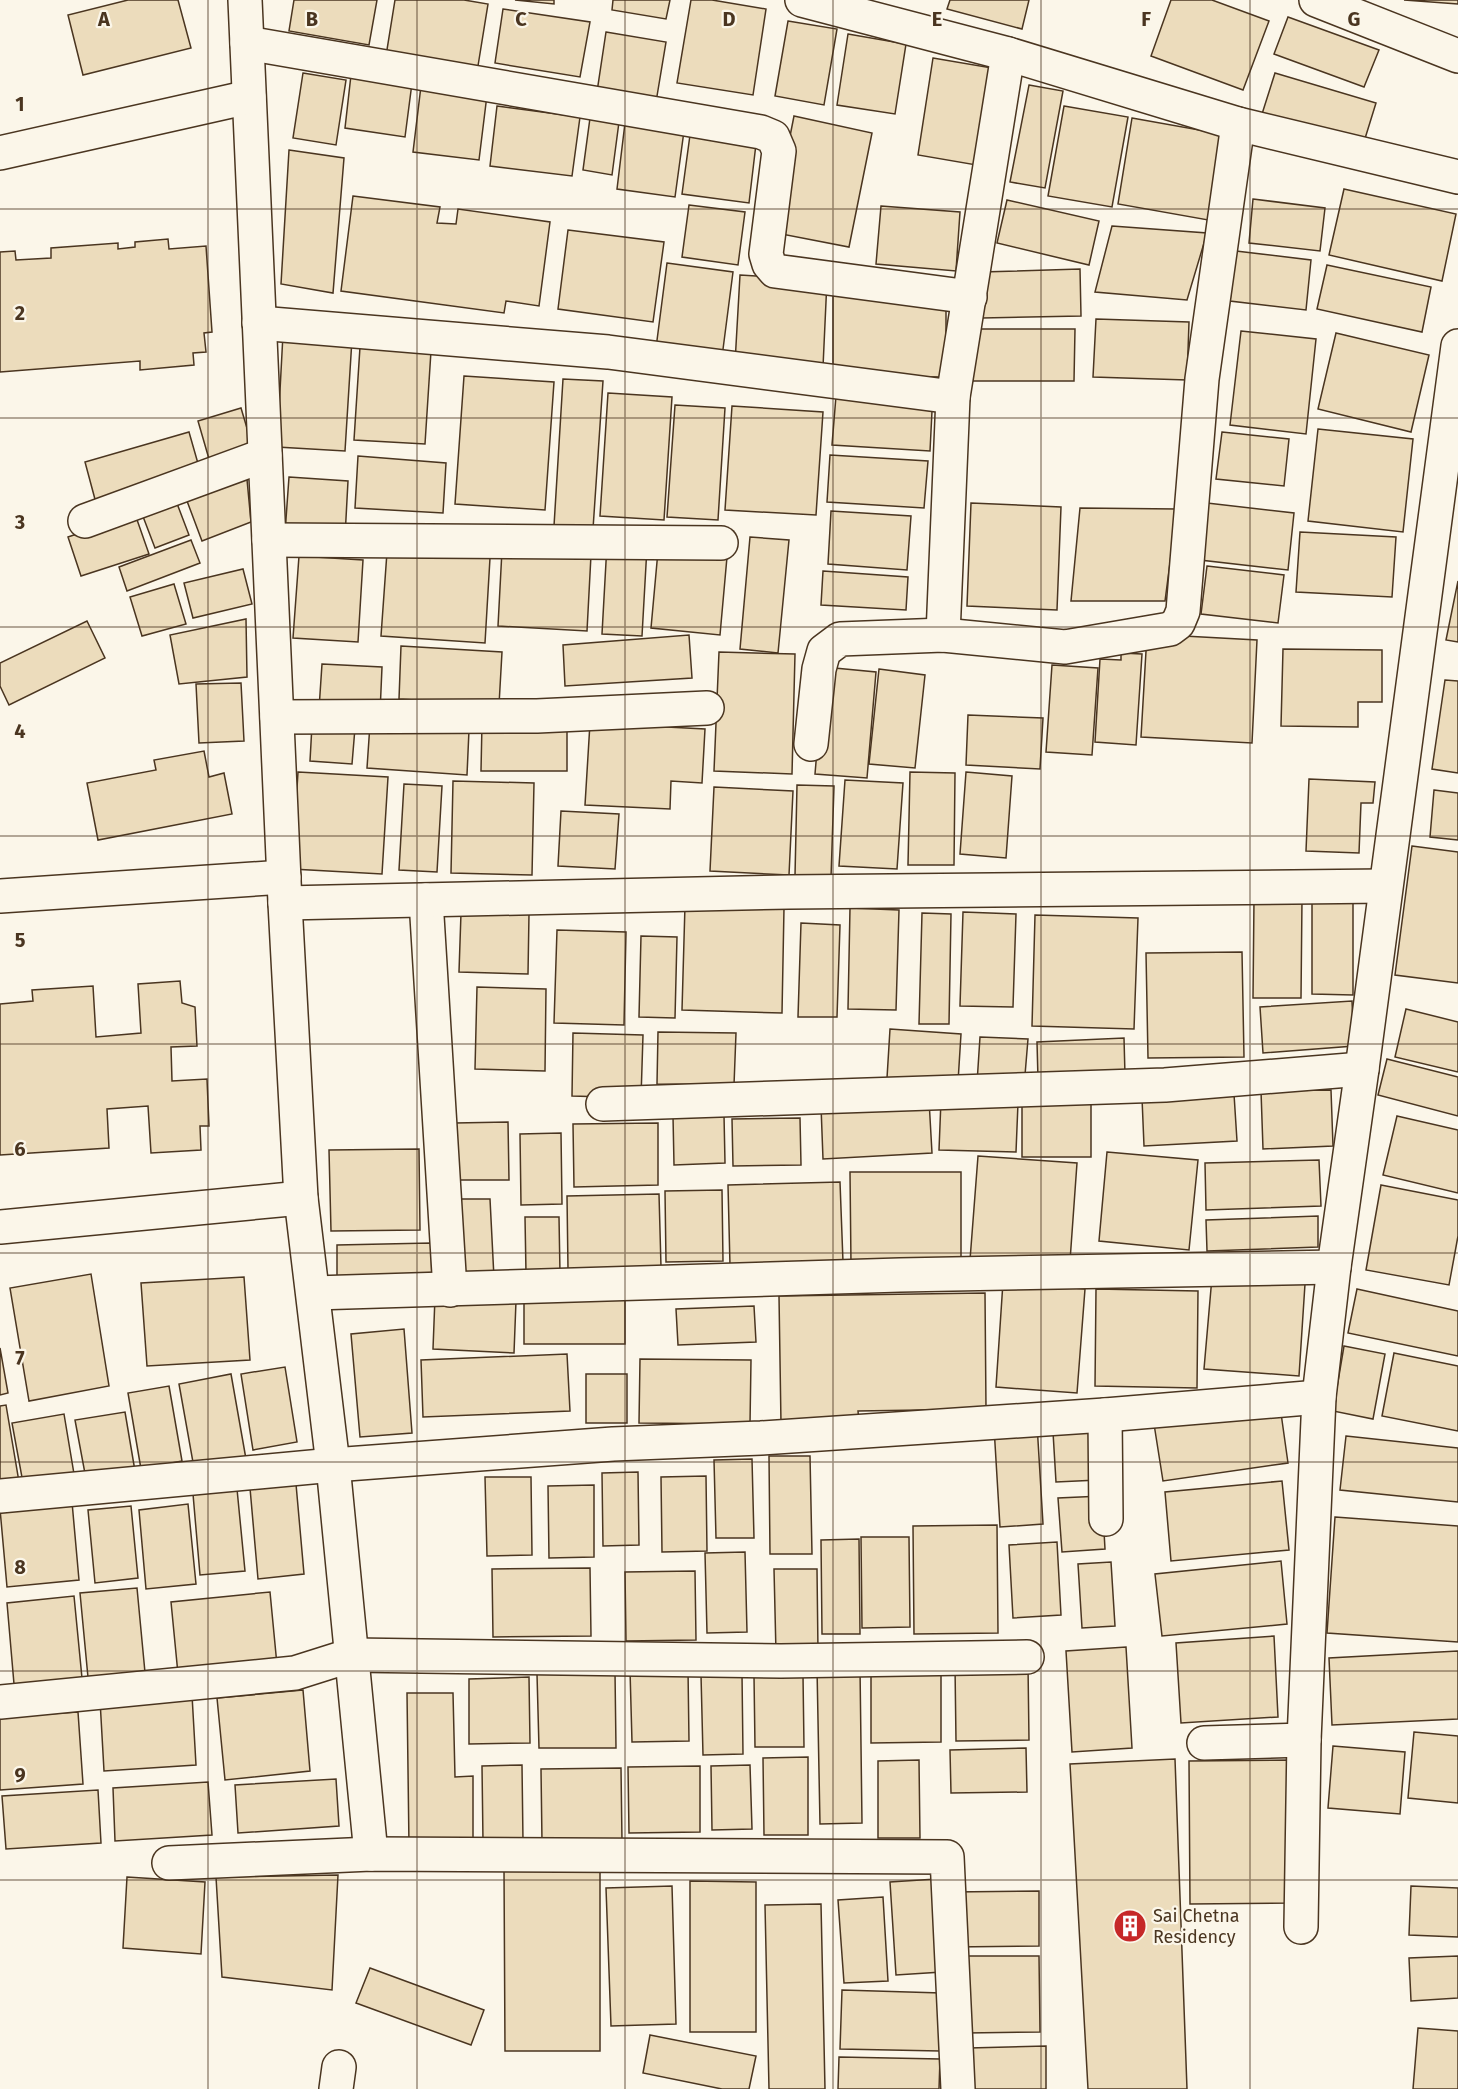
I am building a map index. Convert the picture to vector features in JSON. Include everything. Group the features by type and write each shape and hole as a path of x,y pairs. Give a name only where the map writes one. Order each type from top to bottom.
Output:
{"street":[{"path":"245,0 301,1198 333,1465 371,1854"},
{"path":"802,0 1008,54 1238,124 1458,177"},
{"path":"1316,0 1458,56"},
{"path":"247,43 761,132 773,137 778,151 766,254 768,264 776,271 970,297"},
{"path":"943,636 953,397 1008,54"},
{"path":"0,153 249,97"},
{"path":"811,744 819,669 824,651 840,639 943,636 1065,646 1170,629 1178,623 1183,611 1203,379 1238,124"},
{"path":"259,323 608,352 953,397"},
{"path":"1301,1927 1304,1740 1319,1397 1334,1267 1458,346"},
{"path":"85,521 265,455"},
{"path":"269,540 721,543"},
{"path":"277,717 537,716 707,708"},
{"path":"0,896 285,890 426,900 777,893 1385,886"},
{"path":"426,900 450,1290"},
{"path":"603,1104 1165,1085 1362,1069"},
{"path":"0,1227 301,1198"},
{"path":"314,1293 889,1276 1334,1267"},
{"path":"0,1496 333,1465 613,1444 761,1438 1105,1415 1319,1397"},
{"path":"1105,1415 1106,1519"},
{"path":"0,1702 295,1673 352,1654 781,1661 1027,1656"},
{"path":"1204,1743 1304,1740"},
{"path":"169,1863 371,1854 947,1857 958,2089"}],"building":[{"path":"128,0 178,0 191,48 83,75 68,15"},
{"path":"294,0 377,0 369,45 289,31"},
{"path":"395,0 464,0 488,4 477,72 386,56"},
{"path":"515,0 554,0 554,4"},
{"path":"613,0 670,0 666,19 612,10"},
{"path":"691,0 712,0 766,9 753,95 677,83"},
{"path":"950,0 1029,0 1022,29 947,9"},
{"path":"1171,0 1212,0 1269,21 1243,90 1151,56"},
{"path":"1404,0 1458,0 1458,4"},
{"path":"503,9 590,22 580,77 495,63"},
{"path":"1288,17 1379,50 1364,87 1274,54"},
{"path":"788,21 837,29 824,105 775,96"},
{"path":"606,32 666,42 656,102 597,92"},
{"path":"848,34 906,44 895,114 837,105"},
{"path":"933,58 998,69 982,166 918,155"},
{"path":"303,73 346,80 336,145 293,138"},
{"path":"1275,73 1376,103 1363,145 1262,114"},
{"path":"351,75 412,83 405,137 345,128"},
{"path":"1029,85 1063,91 1045,188 1010,182"},
{"path":"421,86 487,95 479,160 413,152"},
{"path":"497,106 580,117 572,176 490,166"},
{"path":"1064,106 1128,117 1112,207 1048,196"},
{"path":"794,116 872,133 849,247 771,232"},
{"path":"590,118 619,122 612,175 583,170"},
{"path":"1132,118 1222,134 1208,220 1118,204"},
{"path":"625,123 684,131 675,197 617,189"},
{"path":"690,135 756,144 749,203 682,194"},
{"path":"289,150 344,158 333,293 281,284"},
{"path":"1344,189 1456,214 1442,281 1329,255"},
{"path":"353,196 440,207 437,223 456,224 458,209 550,222 539,306 506,301 504,313 341,291"},
{"path":"1253,199 1325,208 1320,251 1249,243"},
{"path":"1007,200 1099,221 1089,265 997,243"},
{"path":"689,205 745,212 738,265 682,257"},
{"path":"881,206 960,212 956,271 876,264"},
{"path":"1112,226 1207,233 1187,300 1095,292"},
{"path":"568,230 664,242 653,322 558,309"},
{"path":"168,239 169,249 206,246 212,332 204,333 206,352 193,353 194,365 140,370 140,361 0,372 0,252 15,251 16,260 51,258 51,248 118,243 118,249 135,247 135,242"},
{"path":"1236,251 1311,260 1306,310 1230,301"},
{"path":"667,263 733,272 722,357 656,348"},
{"path":"1327,265 1431,287 1422,332 1317,309"},
{"path":"1080,269 1081,316 982,318 981,272"},
{"path":"740,275 827,280 823,367 735,363"},
{"path":"833,296 946,296 946,377 833,376"},
{"path":"1096,319 1189,322 1187,380 1093,377"},
{"path":"974,329 1075,329 1074,381 973,381"},
{"path":"1241,331 1316,339 1306,434 1230,425"},
{"path":"1336,333 1429,355 1411,432 1318,409"},
{"path":"283,334 352,339 345,451 277,447"},
{"path":"360,347 431,351 425,444 354,440"},
{"path":"464,376 554,382 545,510 455,504"},
{"path":"563,379 603,381 593,529 554,526"},
{"path":"608,393 672,397 664,520 600,516"},
{"path":"836,396 932,411 930,451 832,445"},
{"path":"675,405 725,408 718,520 667,517"},
{"path":"732,406 823,412 816,515 725,510"},
{"path":"241,408 252,445 209,459 198,421"},
{"path":"1318,429 1413,439 1403,532 1308,521"},
{"path":"189,432 201,474 96,503 85,462"},
{"path":"1222,432 1289,439 1284,486 1216,479"},
{"path":"830,455 928,461 924,508 827,502"},
{"path":"358,456 446,463 443,513 355,508"},
{"path":"246,469 251,522 202,541 184,493"},
{"path":"289,477 348,481 345,537 285,533"},
{"path":"173,493 189,535 155,548 139,506"},
{"path":"971,503 1061,507 1057,610 967,606"},
{"path":"1207,503 1294,513 1288,570 1200,560"},
{"path":"1080,508 1177,509 1165,601 1071,601"},
{"path":"831,511 911,516 907,570 828,564"},
{"path":"135,514 149,554 81,576 68,537"},
{"path":"1300,532 1396,537 1392,597 1296,592"},
{"path":"750,537 789,540 778,653 740,649"},
{"path":"191,540 200,563 127,591 119,567"},
{"path":"607,544 647,547 642,636 602,634"},
{"path":"502,550 591,555 587,631 498,626"},
{"path":"658,551 727,557 720,635 651,628"},
{"path":"387,552 490,558 485,643 381,636"},
{"path":"299,556 363,560 358,642 293,638"},
{"path":"1207,566 1284,575 1278,623 1201,614"},
{"path":"243,569 252,604 193,618 184,583"},
{"path":"823,571 908,577 906,610 821,605"},
{"path":"1458,581 1458,642 1446,640"},
{"path":"174,584 186,624 142,636 130,597"},
{"path":"246,619 247,677 179,684 170,635"},
{"path":"87,621 105,658 9,705 0,686 0,663"},
{"path":"1147,634 1257,640 1252,743 1141,737"},
{"path":"689,635 692,678 565,686 563,645"},
{"path":"401,646 502,652 499,705 399,699"},
{"path":"1283,649 1382,650 1382,702 1358,702 1358,727 1281,726"},
{"path":"719,652 795,654 792,774 714,771"},
{"path":"1121,653 1142,654 1136,745 1095,742 1100,659 1121,660"},
{"path":"322,664 382,667 380,713 319,709"},
{"path":"1052,665 1098,668 1092,755 1046,752"},
{"path":"824,667 876,672 867,778 815,774"},
{"path":"879,669 925,675 915,768 869,764"},
{"path":"1445,680 1458,681 1458,773 1432,769"},
{"path":"241,683 244,741 199,743 196,684"},
{"path":"968,715 1043,718 1040,769 966,765"},
{"path":"482,723 567,724 567,771 481,771"},
{"path":"590,723 705,729 702,783 671,781 670,809 585,805"},
{"path":"370,724 469,730 467,775 367,768"},
{"path":"312,725 355,728 352,764 310,761"},
{"path":"204,751 209,777 224,773 232,814 98,840 87,783 156,770 154,760"},
{"path":"298,772 388,777 382,874 292,869"},
{"path":"910,772 955,773 954,865 908,865"},
{"path":"966,772 1012,776 1006,858 960,854"},
{"path":"1309,779 1375,782 1373,803 1361,803 1359,853 1306,851"},
{"path":"845,780 903,783 897,869 839,866"},
{"path":"453,781 534,783 532,875 451,873"},
{"path":"404,784 442,786 437,872 399,870"},
{"path":"797,785 834,786 831,878 795,876"},
{"path":"714,787 793,791 789,875 710,871"},
{"path":"1434,790 1458,793 1458,840 1430,837"},
{"path":"561,811 619,814 615,869 558,866"},
{"path":"1412,846 1458,852 1458,983 1395,975"},
{"path":"1254,899 1302,899 1301,998 1253,998"},
{"path":"1312,899 1353,899 1353,995 1312,994"},
{"path":"685,905 784,908 782,1013 682,1010"},
{"path":"850,908 899,910 896,1010 848,1009"},
{"path":"963,912 1016,914 1013,1007 960,1006"},
{"path":"461,913 529,914 528,974 459,972"},
{"path":"922,913 951,914 949,1024 919,1024"},
{"path":"1035,915 1138,918 1134,1029 1032,1026"},
{"path":"801,923 840,925 837,1017 798,1017"},
{"path":"557,930 626,932 624,1025 554,1023"},
{"path":"641,936 677,937 675,1018 639,1017"},
{"path":"1242,952 1244,1057 1148,1058 1146,953"},
{"path":"180,981 182,1003 195,1007 197,1046 171,1047 172,1081 207,1079 209,1126 200,1126 201,1150 151,1153 148,1106 107,1109 109,1148 0,1155 0,1004 33,1001 32,990 93,986 96,1037 141,1033 138,984"},
{"path":"477,987 546,989 545,1071 475,1069"},
{"path":"1352,1001 1354,1046 1263,1053 1260,1007"},
{"path":"1406,1009 1458,1022 1458,1072 1395,1057"},
{"path":"890,1029 961,1034 958,1082 887,1078"},
{"path":"658,1032 736,1033 734,1085 657,1084"},
{"path":"573,1033 643,1035 641,1098 572,1096"},
{"path":"980,1037 1028,1039 1024,1087 977,1083"},
{"path":"1124,1038 1125,1075 1038,1079 1037,1042"},
{"path":"1387,1059 1458,1077 1458,1116 1378,1095"},
{"path":"1331,1090 1333,1146 1263,1149 1261,1091"},
{"path":"1234,1094 1237,1141 1144,1146 1142,1098"},
{"path":"1091,1096 1091,1157 1022,1157 1022,1097"},
{"path":"929,1100 932,1153 823,1159 821,1106"},
{"path":"941,1100 1018,1103 1016,1152 939,1150"},
{"path":"724,1115 725,1163 674,1165 673,1116"},
{"path":"1397,1116 1458,1130 1458,1193 1383,1175"},
{"path":"800,1118 801,1165 733,1166 732,1119"},
{"path":"508,1122 509,1180 455,1180 455,1123"},
{"path":"658,1123 658,1185 574,1187 573,1124"},
{"path":"561,1133 562,1204 521,1205 520,1134"},
{"path":"419,1149 420,1230 331,1231 329,1150"},
{"path":"1107,1152 1198,1160 1189,1250 1099,1241"},
{"path":"978,1156 1077,1163 1070,1261 970,1260"},
{"path":"1319,1160 1321,1206 1206,1210 1205,1163"},
{"path":"850,1172 961,1172 961,1265 851,1265"},
{"path":"840,1182 843,1262 730,1266 728,1185"},
{"path":"1381,1185 1458,1200 1458,1236 1449,1285 1366,1270"},
{"path":"722,1190 723,1261 666,1262 665,1191"},
{"path":"659,1194 661,1267 568,1269 567,1196"},
{"path":"460,1199 490,1199 494,1278 462,1280"},
{"path":"1318,1216 1318,1247 1207,1251 1206,1220"},
{"path":"525,1217 559,1217 560,1273 526,1273"},
{"path":"431,1243 432,1282 337,1284 337,1245"},
{"path":"91,1274 109,1386 29,1401 10,1288"},
{"path":"244,1277 250,1360 147,1366 141,1283"},
{"path":"1212,1277 1305,1284 1299,1376 1204,1369"},
{"path":"1003,1282 1085,1289 1077,1393 996,1387"},
{"path":"1096,1289 1198,1291 1197,1388 1095,1386"},
{"path":"1357,1289 1458,1311 1458,1356 1348,1333"},
{"path":"985,1293 986,1409 858,1411 859,1422 781,1424 779,1296"},
{"path":"435,1297 516,1301 514,1353 433,1349"},
{"path":"524,1300 625,1300 625,1344 524,1344"},
{"path":"754,1306 756,1342 678,1345 676,1309"},
{"path":"404,1329 412,1433 360,1437 351,1334"},
{"path":"1344,1346 1385,1354 1373,1419 1333,1411"},
{"path":"0,1348 8,1393 0,1395"},
{"path":"1394,1353 1458,1366 1458,1431 1382,1416"},
{"path":"567,1354 570,1411 423,1417 421,1360"},
{"path":"640,1359 751,1360 750,1424 639,1423"},
{"path":"285,1367 297,1442 253,1450 241,1374"},
{"path":"231,1374 246,1459 194,1468 179,1384"},
{"path":"586,1374 627,1374 627,1423 586,1423"},
{"path":"169,1386 182,1461 141,1469 128,1393"},
{"path":"6,1405 19,1482 0,1485 0,1406"},
{"path":"1280,1406 1288,1463 1163,1481 1154,1424"},
{"path":"125,1412 135,1471 86,1479 75,1420"},
{"path":"64,1414 74,1474 23,1483 12,1423"},
{"path":"1037,1424 1043,1524 1000,1527 994,1427"},
{"path":"1095,1429 1098,1480 1056,1482 1053,1432"},
{"path":"1346,1436 1458,1448 1458,1502 1340,1490"},
{"path":"769,1456 810,1456 812,1554 770,1554"},
{"path":"752,1459 754,1538 716,1538 714,1460"},
{"path":"638,1472 639,1545 603,1546 602,1473"},
{"path":"706,1476 707,1551 662,1552 661,1477"},
{"path":"485,1477 531,1477 532,1555 487,1556"},
{"path":"1282,1481 1289,1550 1171,1561 1165,1492"},
{"path":"296,1484 304,1574 258,1579 250,1488"},
{"path":"594,1485 594,1557 549,1558 548,1486"},
{"path":"237,1489 245,1571 200,1575 193,1494"},
{"path":"1102,1496 1105,1549 1062,1552 1058,1498"},
{"path":"72,1502 79,1580 7,1587 0,1509"},
{"path":"188,1504 196,1584 146,1589 139,1510"},
{"path":"131,1506 138,1578 95,1583 88,1510"},
{"path":"1335,1517 1458,1526 1458,1642 1327,1633"},
{"path":"997,1525 998,1633 914,1634 913,1526"},
{"path":"861,1537 909,1537 910,1627 862,1628"},
{"path":"859,1539 860,1634 822,1634 821,1540"},
{"path":"1057,1542 1061,1615 1013,1618 1009,1545"},
{"path":"745,1552 747,1632 707,1633 705,1553"},
{"path":"1281,1561 1287,1624 1162,1636 1155,1574"},
{"path":"1111,1562 1115,1626 1082,1628 1078,1564"},
{"path":"590,1568 591,1636 493,1637 492,1569"},
{"path":"774,1569 817,1569 818,1652 776,1653"},
{"path":"695,1571 696,1640 626,1641 625,1572"},
{"path":"137,1588 146,1683 89,1688 80,1593"},
{"path":"270,1592 277,1665 178,1674 171,1602"},
{"path":"74,1596 82,1678 14,1684 7,1603"},
{"path":"1274,1636 1278,1717 1181,1723 1176,1643"},
{"path":"1126,1647 1132,1748 1072,1752 1066,1651"},
{"path":"1458,1651 1458,1719 1332,1725 1329,1658"},
{"path":"1028,1665 1029,1740 956,1741 955,1666"},
{"path":"817,1668 860,1668 862,1823 820,1824"},
{"path":"688,1669 689,1741 632,1742 630,1670"},
{"path":"615,1672 616,1748 539,1748 537,1674"},
{"path":"742,1674 743,1754 703,1755 701,1675"},
{"path":"871,1674 941,1674 941,1742 871,1743"},
{"path":"803,1675 804,1747 755,1747 754,1676"},
{"path":"529,1677 530,1743 469,1744 469,1679"},
{"path":"303,1690 310,1771 225,1780 217,1698"},
{"path":"407,1693 453,1693 455,1777 473,1776 473,1845 409,1846"},
{"path":"192,1695 196,1765 104,1771 100,1700"},
{"path":"78,1712 83,1784 0,1790 0,1717"},
{"path":"1414,1732 1458,1736 1458,1803 1408,1798"},
{"path":"1333,1746 1405,1752 1400,1814 1328,1808"},
{"path":"1026,1748 1027,1792 951,1793 950,1750"},
{"path":"808,1757 808,1835 764,1835 763,1758"},
{"name":"Sai Chetna Residency","path":"1175,1759 1187,2089 1088,2089 1070,1764"},
{"path":"919,1760 920,1838 878,1838 878,1761"},
{"path":"1290,1760 1290,1903 1190,1904 1189,1761"},
{"path":"522,1765 523,1841 483,1841 482,1766"},
{"path":"750,1765 752,1829 712,1830 711,1766"},
{"path":"700,1766 700,1832 629,1833 628,1767"},
{"path":"621,1768 622,1841 542,1842 541,1769"},
{"path":"336,1779 339,1826 238,1833 235,1785"},
{"path":"208,1782 212,1835 115,1841 113,1788"},
{"path":"98,1790 101,1843 6,1849 2,1796"},
{"path":"504,1869 600,1869 600,2051 505,2051"},
{"path":"338,1875 332,1990 222,1977 216,1877"},
{"path":"127,1877 205,1882 201,1954 123,1948"},
{"path":"936,1879 942,1972 896,1975 890,1882"},
{"path":"690,1881 756,1882 756,2032 690,2032"},
{"path":"672,1886 676,2024 611,2026 606,1888"},
{"path":"1411,1886 1458,1888 1458,1937 1409,1935"},
{"path":"1039,1891 1039,1946 952,1947 951,1892"},
{"path":"883,1897 888,1981 844,1983 838,1900"},
{"path":"821,1904 825,2089 769,2089 765,1905"},
{"path":"965,1956 1039,1956 1040,2032 966,2033"},
{"path":"1458,1956 1458,1998 1411,2001 1409,1958"},
{"path":"370,1968 484,2010 471,2045 356,2003"},
{"path":"842,1990 941,1993 940,2051 840,2049"},
{"path":"1418,2028 1458,2031 1458,2089 1413,2089"},
{"path":"650,2035 756,2056 749,2089 722,2089 643,2073"},
{"path":"1046,2046 1046,2089 970,2089 969,2048"},
{"path":"839,2057 940,2059 939,2089 838,2089"}],"place":[{"name":"Sai Chetna Residency","path":"1130,1926"}]}
